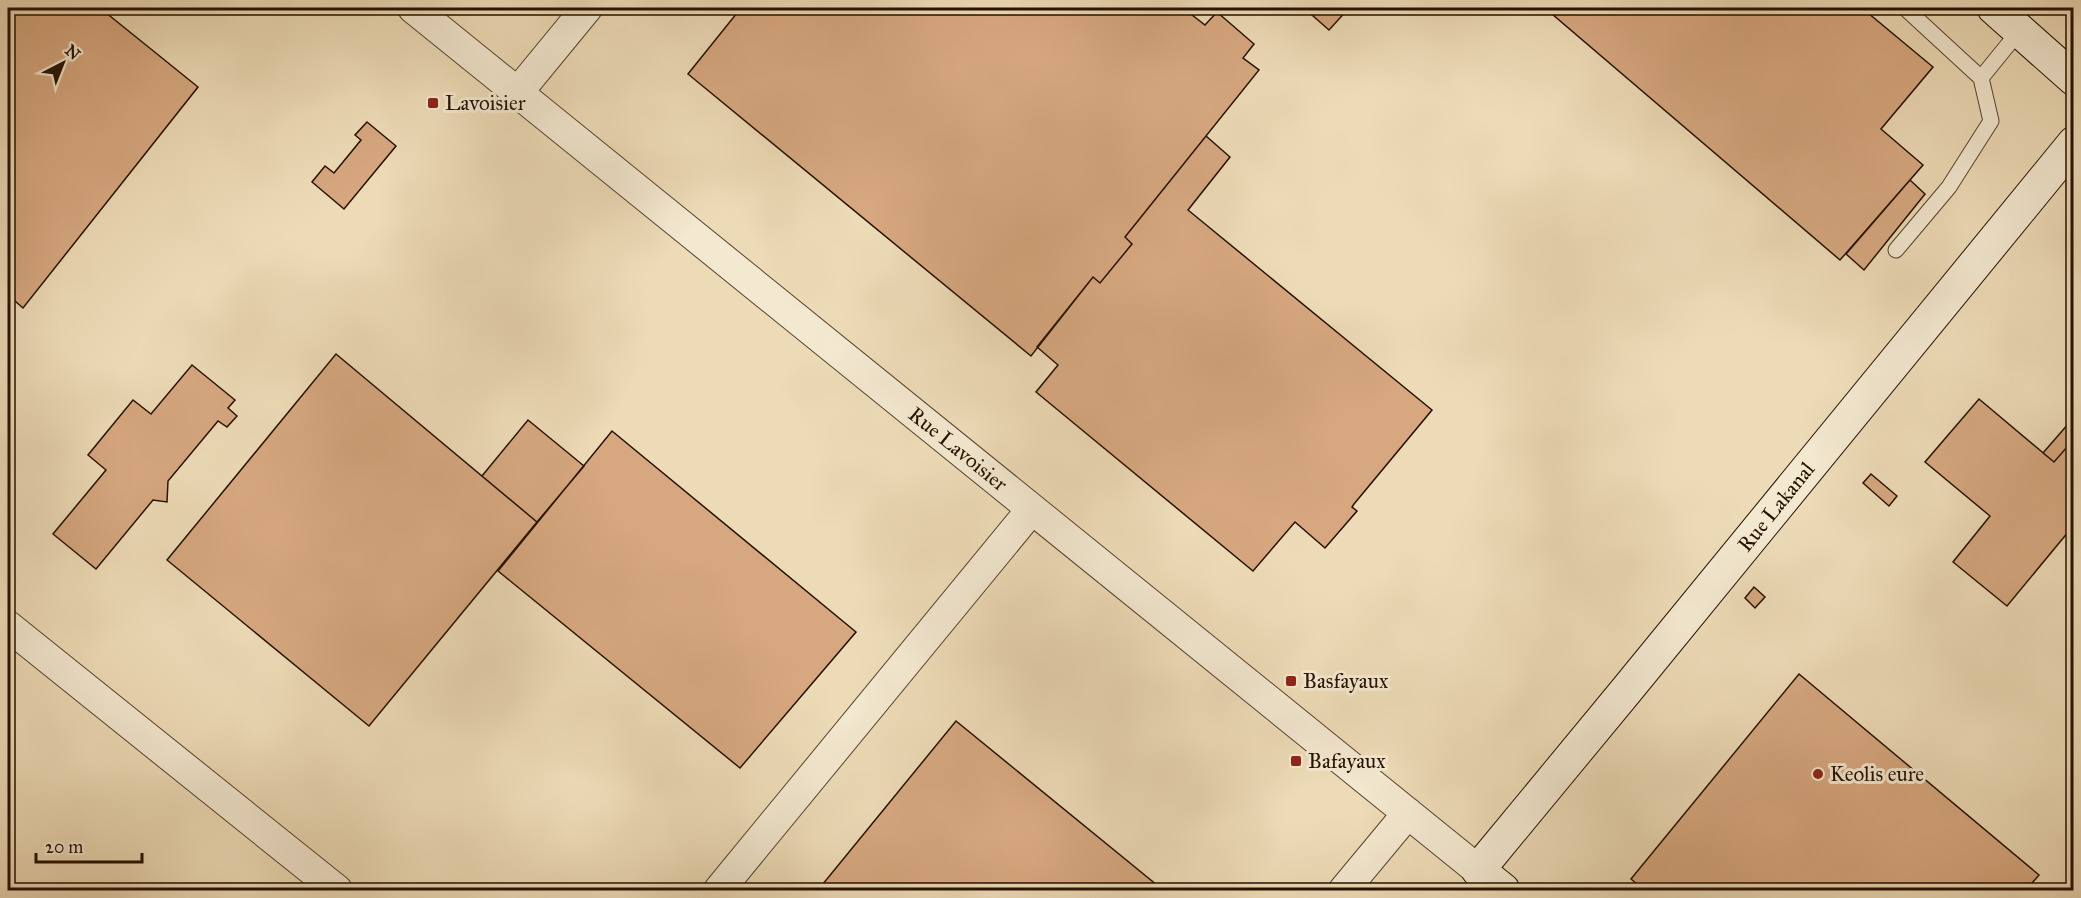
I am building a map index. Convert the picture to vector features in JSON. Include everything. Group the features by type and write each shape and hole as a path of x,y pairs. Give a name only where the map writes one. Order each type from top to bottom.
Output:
{"street":[{"name":"Rue Lavoisier","path":"414,8 1503,891"},
{"path":"518,92 587,8"},
{"path":"1994,8 2073,79"},
{"name":"Rue Lakanal","path":"1478,870 2073,143"},
{"path":"719,891 1032,509"},
{"path":"8,626 337,891"},
{"path":"1344,891 1408,813"}],"lane":[{"path":"1896,250 1949,187 1991,121 1981,78 1905,8"},
{"path":"1981,78 2020,30"}],"building":[{"path":"8,8 100,8 198,87 23,308 8,295"},
{"path":"741,8 1183,8 1205,25 1217,12 1254,44 1243,58 1259,70 1125,237 1132,244 1100,283 1093,277 1031,356 688,74"},
{"path":"1304,8 1349,8 1329,30"},
{"path":"1545,8 1862,8 1933,67 1881,129 1923,165 1840,260"},
{"path":"367,122 396,146 344,209 312,182 325,166 334,173 361,140 355,135"},
{"path":"1206,136 1230,157 1188,210 1432,410 1354,504 1352,507 1357,511 1325,548 1295,522 1253,571 1036,392 1058,365 1037,347 1093,277 1100,283 1132,244 1125,237"},
{"path":"1910,180 1925,194 1864,270 1846,254"},
{"path":"336,354 537,522 369,726 167,560"},
{"path":"192,365 235,400 228,408 237,416 227,427 218,421 168,481 167,502 153,500 96,569 53,534 106,470 88,455 133,400 151,414"},
{"path":"1979,399 2054,462 2074,439 2074,525 2007,606 1953,562 1990,516 1925,462"},
{"path":"528,420 584,466 537,522 482,476"},
{"path":"2069,423 2074,427 2074,439 2054,462 2043,453"},
{"path":"612,431 856,632 740,768 498,571"},
{"path":"1871,474 1897,496 1889,506 1863,483"},
{"path":"1754,587 1765,597 1755,608 1745,598"},
{"name":"Keolis eure","path":"1799,674 2039,875 2026,890 1644,890 1631,879"},
{"path":"956,721 1163,890 818,890"}],"place":[{"name":"Lavoisier","path":"433,103"},
{"name":"Basfayaux","path":"1291,681"},
{"name":"Bafayaux","path":"1296,761"},
{"name":"Keolis eure","path":"1818,774"}]}
